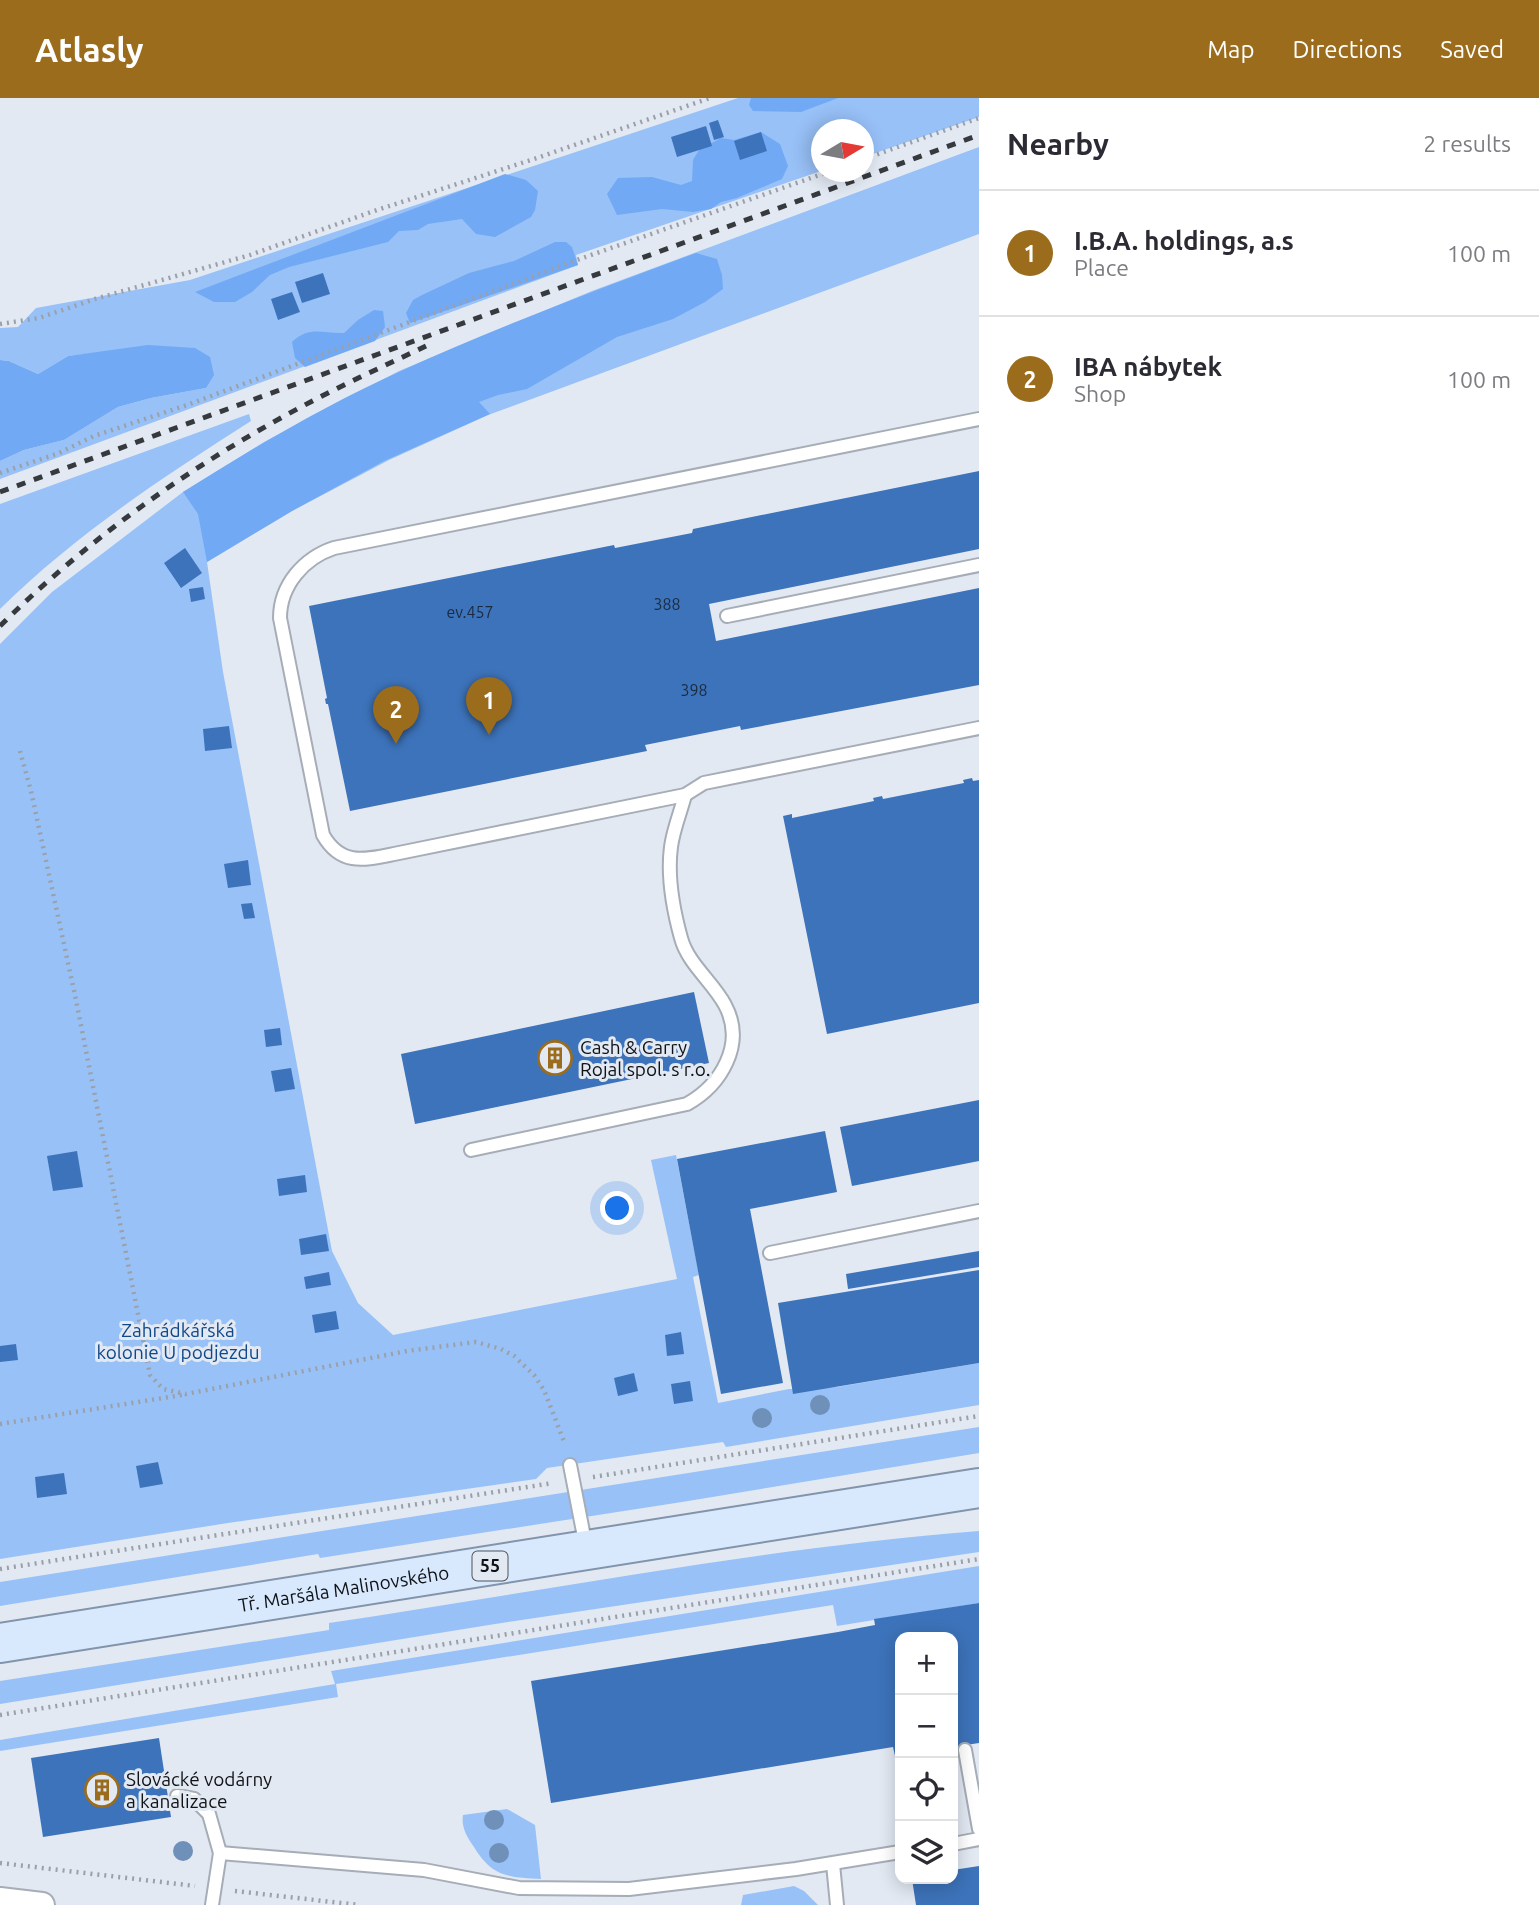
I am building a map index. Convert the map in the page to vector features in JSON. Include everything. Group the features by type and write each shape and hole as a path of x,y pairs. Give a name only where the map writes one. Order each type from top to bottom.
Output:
{"main road":[{"name":"Tř. Maršála Malinovského","path":"0,1643 979,1488"}],"street":[{"path":"0,1900 42,1905"}],"lane":[{"path":"979,419 334,548 313,558 293,578 285,591 280,618 321,828 328,844 355,860 685,795 704,783 979,728"},
{"path":"727,616 979,565"},
{"path":"471,1150 687,1104 711,1087 723,1072 730,1057 732,1023 725,1004 705,979 682,941 671,896 671,847 685,795"},
{"path":"769,1253 979,1211"},
{"path":"570,1465 587,1550"},
{"path":"965,1751 979,1829"},
{"path":"177,1796 194,1798 209,1814 220,1853 212,1905"},
{"path":"958,1843 979,1839"},
{"path":"220,1853 425,1870 519,1888 629,1889 833,1864 895,1853"},
{"path":"833,1864 837,1905"}],"path":[{"path":"0,324 38,318 250,255 710,98"},
{"path":"874,155 979,118"},
{"path":"0,473 59,453 94,436 200,400 574,261 811,178"},
{"path":"20,751 76,1000 150,1375 163,1389 186,1394"},
{"path":"0,1424 186,1394 407,1350 476,1342 514,1356 534,1375 544,1390 561,1431 570,1465"},
{"path":"0,1569 979,1416"},
{"path":"0,1715 979,1559"},
{"path":"0,1863 359,1905"}],"green space":[{"path":"738,98 979,98 979,117 874,154 874,119 811,119 811,174 576,255 578,265 0,479 0,461 24,450 64,440 118,407 206,388 103,352 68,356 38,374 9,361 0,360 0,328 18,327 36,308 190,280"},
{"name":"Zahrádkářská kolonie U podjezdu","path":"979,147 979,234 488,415 389,460 292,511 207,562 223,672 332,1251 358,1303 393,1335 677,1279 651,1160 676,1155 699,1275 693,1277 718,1403 789,1389 837,1387 979,1363 979,1405 726,1447 723,1442 547,1468 536,1479 0,1559 0,644 52,592 183,492 264,442 399,371 592,291"},
{"path":"249,414 251,421 89,532 58,556 0,609 0,504"},
{"path":"979,1427 979,1453 682,1502 320,1558 318,1554 0,1606 0,1582"},
{"path":"979,1531 979,1552 495,1624 0,1704 0,1681 329,1630 329,1623 654,1571 816,1548"},
{"path":"979,1566 979,1603 837,1626 833,1605 336,1684 338,1697 0,1751 0,1740 335,1684 331,1671"},
{"path":"507,1809 535,1825 541,1879 510,1876 494,1870 467,1836 463,1815"},
{"path":"794,1886 804,1891 818,1905 741,1905 743,1895"}],"shaded area":[{"path":"751,98 838,98 801,112 753,111 749,105"},
{"path":"761,132 780,144 788,166 782,179 721,202 711,209 693,212 662,209 617,215 607,194 618,178 652,177 681,185 692,181 693,160 699,150 721,138 734,140"},
{"path":"505,174 526,180 538,191 535,210 531,217 495,237 476,234 462,219 428,224 418,230 399,231 388,242 289,267 270,275 252,292 235,302 214,302 195,292"},
{"path":"555,242 566,242 572,247 578,265 410,323 406,313 413,300 469,273 514,261"},
{"path":"696,253 717,259 722,275 723,289 705,302 673,319 617,337 527,389 479,402 490,414 384,461 292,511 207,562 198,514 183,492 290,428 373,384 510,324"},
{"path":"374,310 383,311 385,327 375,341 305,367 295,358 292,342 299,337 317,331 344,333"},
{"path":"148,345 195,348 210,357 214,375 206,388 118,407 64,440 24,450 0,461 0,360 9,361 38,374 68,356"}],"building":[{"path":"718,120 724,137 714,140 709,123"},
{"path":"706,126 712,146 677,157 671,137"},
{"path":"761,132 767,151 740,160 734,141"},
{"path":"323,273 330,294 302,303 295,282"},
{"path":"292,292 300,312 278,320 271,299"},
{"path":"979,471 979,549 709,604 716,641 979,588 979,685 741,730 740,726 645,745 647,751 350,811 325,699 327,698 309,606 614,545 615,548 692,533 693,529"},
{"path":"185,548 202,573 181,588 164,563"},
{"path":"203,587 205,599 191,602 189,589"},
{"path":"229,726 232,748 205,751 203,729"},
{"path":"972,778 973,781 979,780 979,1003 827,1034 783,816 792,814 792,818 874,801 873,798 882,796 883,799 964,783 963,780"},
{"path":"248,860 251,885 228,888 224,864"},
{"path":"252,903 255,918 244,919 241,904"},
{"name":"Cash & Carry Rojal spol. s r.o.","path":"694,992 709,1063 415,1124 401,1054"},
{"path":"280,1028 282,1045 266,1047 264,1030"},
{"path":"291,1068 295,1089 275,1092 271,1071"},
{"path":"979,1100 979,1161 852,1186 840,1127"},
{"path":"825,1131 837,1192 750,1209 783,1383 721,1394 677,1159"},
{"path":"77,1151 83,1187 53,1191 47,1156"},
{"path":"305,1175 307,1192 279,1196 277,1179"},
{"path":"326,1234 329,1251 301,1255 299,1239"},
{"path":"979,1251 979,1267 848,1289 846,1274"},
{"path":"979,1270 979,1363 793,1394 778,1303"},
{"path":"329,1272 331,1285 306,1289 304,1277"},
{"path":"336,1311 339,1329 315,1333 312,1315"},
{"path":"681,1332 684,1354 667,1356 665,1335"},
{"path":"16,1344 18,1360 0,1362 0,1346"},
{"path":"634,1373 638,1391 618,1396 614,1378"},
{"path":"690,1381 693,1401 674,1404 671,1384"},
{"path":"158,1462 163,1484 140,1488 136,1466"},
{"path":"64,1473 67,1494 37,1498 35,1477"},
{"path":"979,1603 979,1743 958,1746 958,1632 895,1632 895,1756 893,1747 551,1803 531,1681 838,1632 875,1625 874,1619"},
{"name":"Slovácké vodárny a kanalizace","path":"159,1738 171,1817 43,1837 31,1758"},
{"path":"979,1866 979,1905 916,1905 913,1884 958,1884 958,1869"}],"railway":[{"path":"0,492 979,135"},
{"path":"0,626 105,534 220,453 347,383 426,346"}],"place":[{"name":"I.B.A. holdings, a.s","path":"489,735"},
{"name":"IBA nábytek","path":"396,744"},
{"name":"Cash & Carry Rojal spol. s r.o.","path":"555,1058"},
{"name":"Slovácké vodárny a kanalizace","path":"102,1790"}]}
